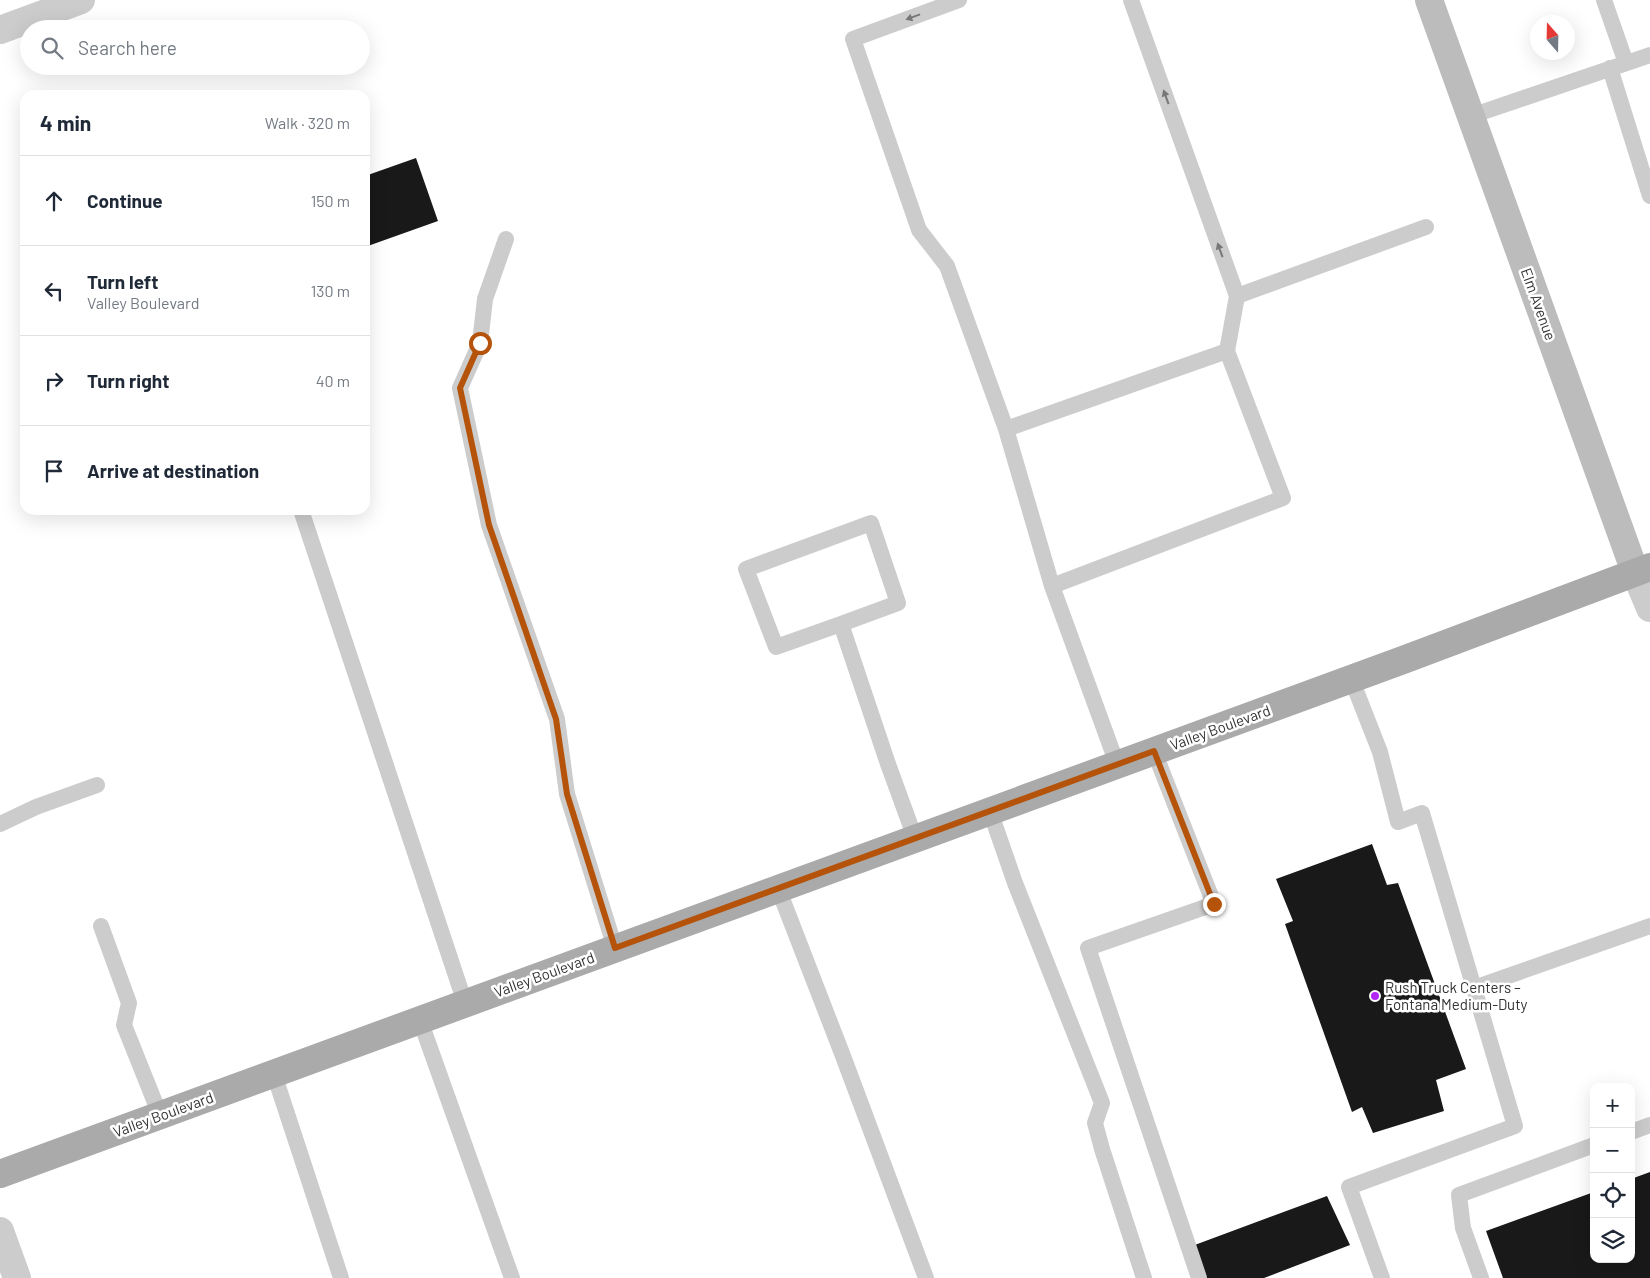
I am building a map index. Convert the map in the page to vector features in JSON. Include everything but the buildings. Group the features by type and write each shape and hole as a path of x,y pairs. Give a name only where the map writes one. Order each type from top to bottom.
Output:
{"main road":[{"name":"Valley Boulevard","path":"0,1174 1643,570"}],"street":[{"path":"27,20 80,0"},
{"name":"Elm Avenue","path":"1429,0 1643,570 1650,608"},
{"path":"0,30 20,22"},
{"path":"0,1231 18,1278"}],"lane":[{"path":"959,0 853,39 919,230 946,266 1006,429 1052,586 1117,764"},
{"path":"1052,586 1283,498 1227,351 1236,296 1131,0"},
{"path":"1604,0 1626,63"},
{"path":"1472,116 1650,55"},
{"path":"1610,68 1650,196"},
{"path":"1236,296 1426,227"},
{"path":"506,239 485,299 480,343 460,388 489,525 556,719 567,794 615,948"},
{"path":"1006,429 1227,351"},
{"path":"303,515 465,1004"},
{"path":"871,523 898,603 841,624 776,647 746,569 871,523"},
{"path":"841,624 915,838"},
{"path":"1352,678 1380,752 1398,822 1422,813 1514,1126 1349,1187 1382,1278"},
{"path":"1154,751 1214,904 1088,948 1199,1278"},
{"path":"0,824 36,807 97,785"},
{"path":"990,811 1016,883 1102,1103 1094,1123 1144,1278"},
{"path":"778,888 926,1278"},
{"path":"101,926 128,1003 124,1025 160,1115"},
{"path":"1474,988 1650,926"},
{"path":"420,1020 512,1278"},
{"path":"274,1074 341,1278"},
{"path":"1635,1131 1650,1125"},
{"path":"1481,1278 1462,1228 1459,1195 1590,1146"}],"place":[{"name":"Rush Truck Centers – Fontana Medium-Duty","path":"1375,996"}],"route":[{"path":"480,343 460,388 489,525 556,719 567,794 615,948 1154,751 1214,904"}]}
